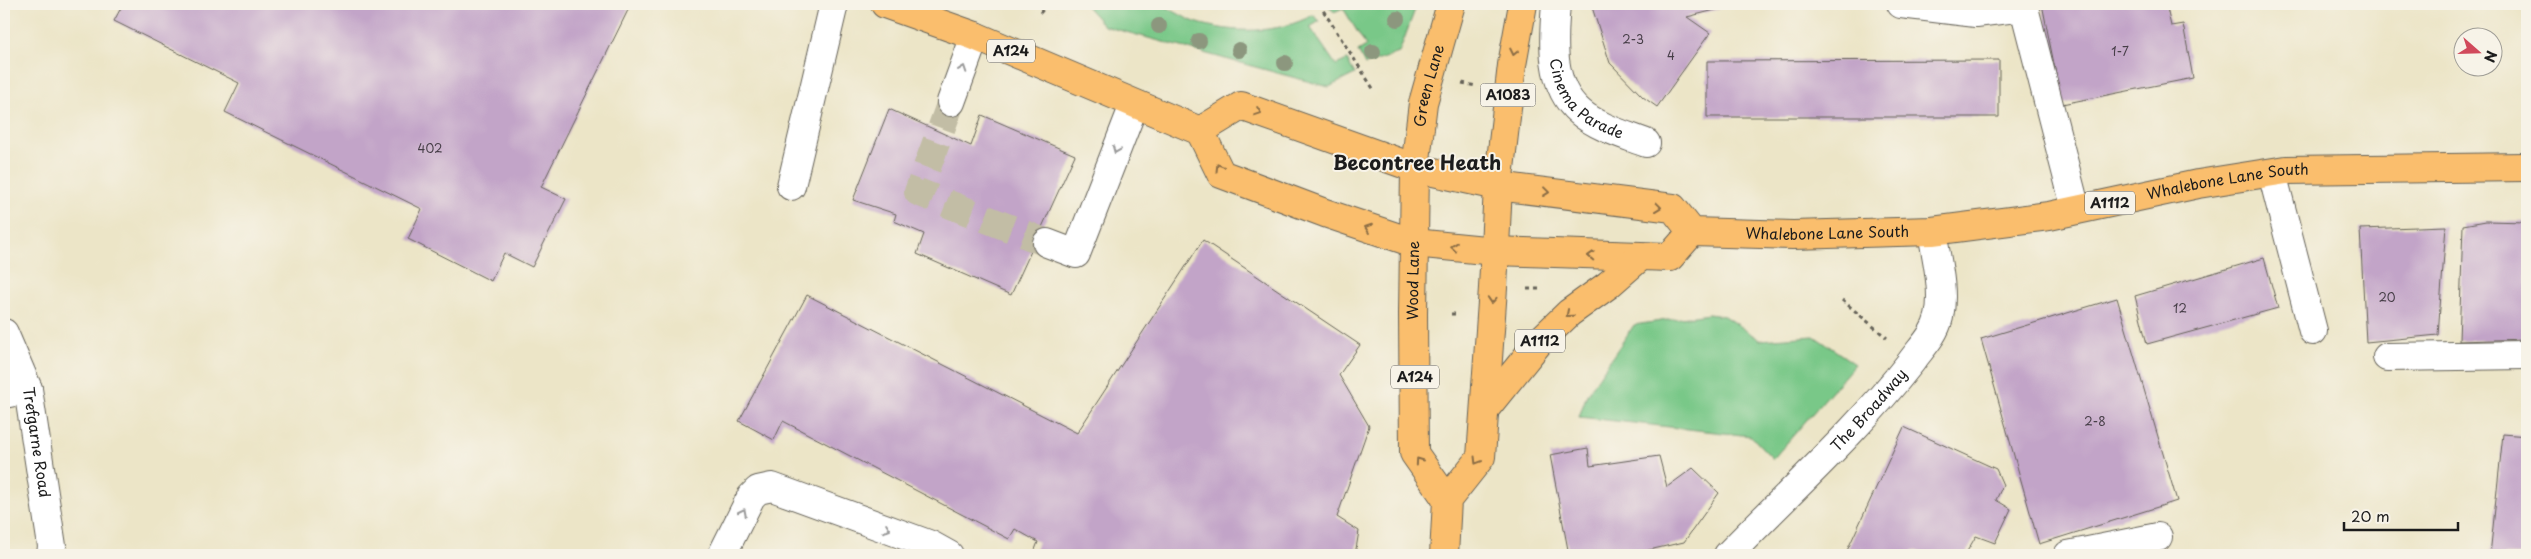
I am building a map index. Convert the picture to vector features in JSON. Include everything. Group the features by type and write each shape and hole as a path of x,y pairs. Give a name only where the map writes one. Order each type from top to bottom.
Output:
{"main road":[{"name":"A124","path":"885,4 975,36 1134,105 1200,131"},
{"name":"Green Lane","path":"1414,243 1415,168 1423,103 1451,4"},
{"name":"A1083","path":"1498,186 1512,64 1523,4"},
{"path":"1200,131 1241,106 1415,168 1498,186 1673,208 1692,232 1670,257 1495,252 1414,243"},
{"name":"Wood Lane","path":"1200,131 1221,174 1325,213 1414,243 1414,453 1447,500"},
{"name":"Whalebone Lane South","path":"1692,232 1792,235 1932,230 2049,216 2198,184 2296,170 2527,167"},
{"path":"1444,555 1447,500 1481,457 1498,186"},
{"name":"A1112","path":"1485,409 1546,335 1569,313 1608,286 1640,257"}],"street":[{"path":"791,186 834,4"},
{"name":"Cinema Parade","path":"1556,4 1553,49 1564,91 1579,112 1646,143"},
{"path":"1901,4 1976,13 2024,5 2076,210"},
{"path":"951,102 975,36"},
{"path":"1047,243 1076,254 1134,105"},
{"path":"2272,173 2313,331"},
{"name":"The Broadway","path":"1728,555 1868,412 1913,359 1932,333 1939,318 1939,279 1932,230"},
{"name":"Trefgarne Road","path":"4,334 52,546 51,555"},
{"path":"2386,357 2527,354"},
{"path":"722,555 751,497 758,490 772,487 931,545 949,555"},
{"path":"2068,555 2158,537"}],"path":[{"path":"1040,13 1048,4"},
{"path":"1319,4 1374,90"},
{"path":"1526,289 1546,290"},
{"path":"1842,300 1913,359"}],"green space":[{"path":"1132,2 1157,4 1195,22 1225,29 1240,30 1270,29 1285,26 1313,15 1320,21 1310,27 1336,65 1347,60 1355,74 1329,87 1104,26 1086,6 1088,4"},
{"path":"1329,4 1417,4 1399,53 1365,65 1358,51 1366,46 1343,8 1334,12"},
{"path":"1708,314 1724,316 1760,340 1814,336 1855,364 1773,459 1751,436 1579,417 1587,394 1634,325"}],"building":[{"path":"123,4 631,4 541,187 566,199 532,267 504,253 491,281 408,239 422,209 225,112 239,83 114,21"},
{"path":"1591,4 1726,4 1719,9 1687,17 1710,33 1657,107 1643,97 1610,63"},
{"path":"2042,4 2166,4 2171,26 2183,24 2193,78 2062,104"},
{"path":"1999,60 1999,117 1707,117 1707,61"},
{"path":"889,109 971,146 982,115 1075,155 1011,295 917,254 924,234 894,221 896,214 853,200"},
{"path":"2486,221 2527,222 2527,339 2459,341 2463,225"},
{"path":"2446,226 2438,335 2366,342 2360,229"},
{"path":"1203,240 1360,345 1339,375 1369,426 1337,517 1359,531 1355,555 1033,555 1038,542 1015,529 1009,539 783,421 774,440 739,421 807,295 1077,433"},
{"path":"2264,258 2278,308 2147,344 2135,296"},
{"path":"2117,298 2177,501 2039,544 1981,339"},
{"path":"1904,427 1996,469 2003,485 1996,500 2011,509 1995,543 1976,536 1965,555 1930,555 1913,550 1910,555 1845,555"},
{"path":"2503,434 2527,436 2527,555 2490,555"},
{"path":"1588,448 1590,466 1659,456 1667,487 1693,468 1719,493 1684,542 1627,555 1569,555 1550,455"}],"tunnel":[{"path":"951,102 918,192 1047,243"}],"district":[{"name":"Becontree Heath","path":"1417,163"}]}
